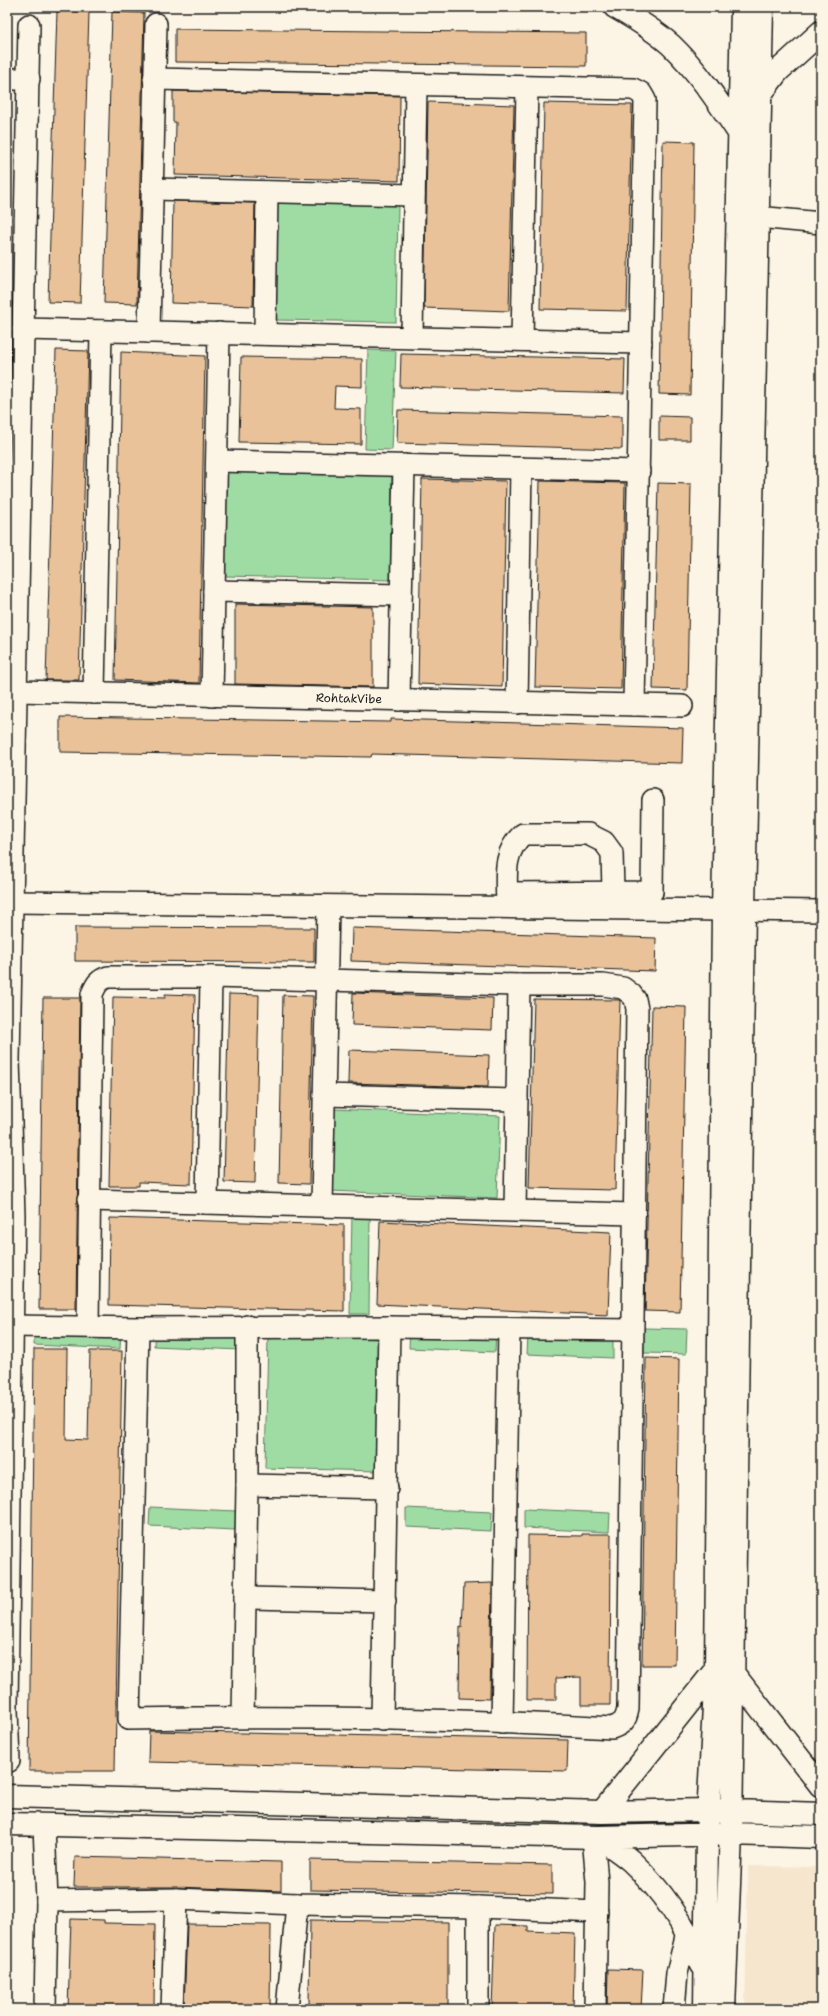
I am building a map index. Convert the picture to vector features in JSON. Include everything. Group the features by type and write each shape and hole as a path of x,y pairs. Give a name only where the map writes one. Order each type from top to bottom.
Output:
{"main road":[{"path":"615,7 671,45 709,90 739,133"},
{"path":"724,2009 731,1834 725,1671 734,910 739,133 742,7"},
{"path":"734,910 753,533 757,217 762,7"},
{"path":"760,96 778,71 821,32"},
{"path":"725,1671 821,1786"},
{"path":"705,2009 708,1810 725,1671"},
{"path":"602,1812 725,1671"},
{"path":"7,1796 602,1812 708,1810 730,1812 821,1814"},
{"path":"7,1824 596,1837 731,1834 821,1837"},
{"path":"596,1837 630,1861 654,1886 674,1911 693,1942 705,1974"}],"street":[{"path":"7,1706 13,1326 8,1060 16,691 12,615 13,451 24,329 29,24"},
{"path":"149,332 156,24"},
{"path":"7,78 29,79"},
{"path":"154,79 633,89 641,93 645,100 634,705"},
{"path":"412,338 416,85"},
{"path":"522,340 527,87"},
{"path":"152,189 414,195"},
{"path":"265,334 267,192"},
{"path":"757,217 821,222"},
{"path":"24,329 641,343"},
{"path":"94,693 101,330"},
{"path":"212,696 219,333"},
{"path":"217,461 639,471"},
{"path":"399,700 404,466"},
{"path":"517,703 521,468"},
{"path":"214,591 401,595"},
{"name":"RohtakVibe","path":"16,691 682,706"},
{"path":"12,902 328,906 507,900 613,891 652,892 653,800"},
{"path":"507,900 507,863 513,843 523,834 588,834 604,842 612,853 613,891"},
{"path":"507,900 734,910 821,911"},
{"path":"322,1205 328,906"},
{"path":"88,1326 88,1200 92,994 100,980 108,978 211,978 519,985 602,984 623,988 635,999 637,1009 628,1709 626,1718 621,1725 612,1728 502,1723 243,1717 129,1719 138,1328"},
{"path":"207,1203 211,978"},
{"path":"515,1210 519,985"},
{"path":"324,1096 517,1100"},
{"path":"88,1200 634,1214"},
{"path":"13,1326 138,1328 247,1326 632,1330"},
{"path":"243,1717 247,1485 247,1326"},
{"path":"382,1720 390,1327"},
{"path":"502,1723 509,1329"},
{"path":"247,1485 387,1488"},
{"path":"245,1598 384,1601"},
{"path":"7,1710 9,1761"},
{"path":"44,1825 47,1900 45,2009"},
{"path":"595,2009 597,1912 596,1837"},
{"path":"47,1900 176,1899 297,1904 478,1906 597,1912"},
{"path":"172,2009 176,1899"},
{"path":"287,2009 297,1904"},
{"path":"478,1906 478,2009"},
{"path":"674,2009 677,1972 687,1932"}],"shaded area":[{"path":"748,1866 821,1867 821,2009 745,2009"}],"green space":[{"path":"276,203 398,205 396,322 274,320"},
{"path":"368,350 396,351 392,450 365,449"},
{"path":"226,472 392,475 390,580 224,576"},
{"path":"333,1109 500,1116 497,1198 330,1191"},
{"path":"352,1214 370,1215 369,1314 350,1314"},
{"path":"35,1326 121,1329 120,1349 34,1345"},
{"path":"155,1327 240,1331 240,1350 154,1346"},
{"path":"644,1328 687,1329 686,1354 644,1353"},
{"path":"410,1329 496,1333 495,1352 409,1348"},
{"path":"528,1335 613,1339 613,1358 527,1354"},
{"path":"268,1336 381,1339 377,1471 265,1468"},
{"path":"150,1507 236,1511 235,1530 149,1526"},
{"path":"406,1508 492,1512 491,1531 406,1527"},
{"path":"524,1509 610,1513 609,1532 524,1528"}],"building":[{"path":"57,11 89,12 80,303 48,302"},
{"path":"112,12 144,13 137,304 104,303"},
{"path":"175,29 586,33 586,66 175,62"},
{"path":"173,91 400,96 399,181 175,175 176,122 173,122"},
{"path":"428,102 514,105 509,311 424,308"},
{"path":"544,103 632,105 627,311 540,309"},
{"path":"663,141 694,142 690,395 659,394"},
{"path":"173,201 255,203 253,306 171,303"},
{"path":"56,350 88,351 79,680 46,680"},
{"path":"121,352 205,356 199,683 115,680"},
{"path":"401,354 625,359 624,393 400,387"},
{"path":"241,357 362,359 362,387 335,386 334,408 361,409 361,444 239,442"},
{"path":"398,410 622,416 622,449 397,443"},
{"path":"659,416 690,417 690,440 659,440"},
{"path":"422,479 506,481 502,687 418,684"},
{"path":"540,481 625,483 621,689 535,687"},
{"path":"658,483 691,484 687,690 653,689"},
{"path":"235,604 373,607 373,687 235,684"},
{"path":"60,717 391,722 391,719 683,728 682,763 372,754 371,757 60,752"},
{"path":"75,927 314,928 314,962 75,961"},
{"path":"352,928 656,938 655,971 351,961"},
{"path":"353,993 493,998 492,1030 352,1025"},
{"path":"165,994 195,995 191,1184 139,1182 139,1186 109,1186 113,997 165,998"},
{"path":"229,994 259,995 255,1183 224,1182"},
{"path":"283,995 313,996 309,1184 279,1183"},
{"path":"43,998 80,998 76,1309 39,1309"},
{"path":"534,999 620,1000 615,1190 529,1188"},
{"path":"652,1006 686,1007 680,1312 645,1311"},
{"path":"349,1050 489,1055 488,1087 348,1083"},
{"path":"110,1218 344,1225 344,1311 109,1305"},
{"path":"380,1221 611,1232 608,1315 377,1304"},
{"path":"34,1349 67,1349 66,1439 88,1440 90,1351 122,1351 115,1771 29,1771"},
{"path":"646,1358 679,1359 675,1665 642,1665"},
{"path":"582,1534 611,1534 610,1705 581,1705 581,1677 556,1678 556,1700 527,1700 528,1535 582,1536"},
{"path":"492,1583 490,1699 459,1698 460,1626 462,1627 464,1584"},
{"path":"149,1731 568,1740 567,1771 148,1762"},
{"path":"75,1857 281,1862 281,1891 176,1887 74,1887"},
{"path":"310,1860 552,1865 552,1894 310,1890"},
{"path":"71,1919 104,1920 104,1923 155,1924 154,2009 68,2009"},
{"path":"310,1920 448,1922 448,2008 309,2005"},
{"path":"187,1924 271,1925 270,2009 184,2009"},
{"path":"495,1925 528,1926 528,1931 575,1933 573,2009 492,2009"},
{"path":"608,1969 643,1970 641,2009 607,2009"}]}
